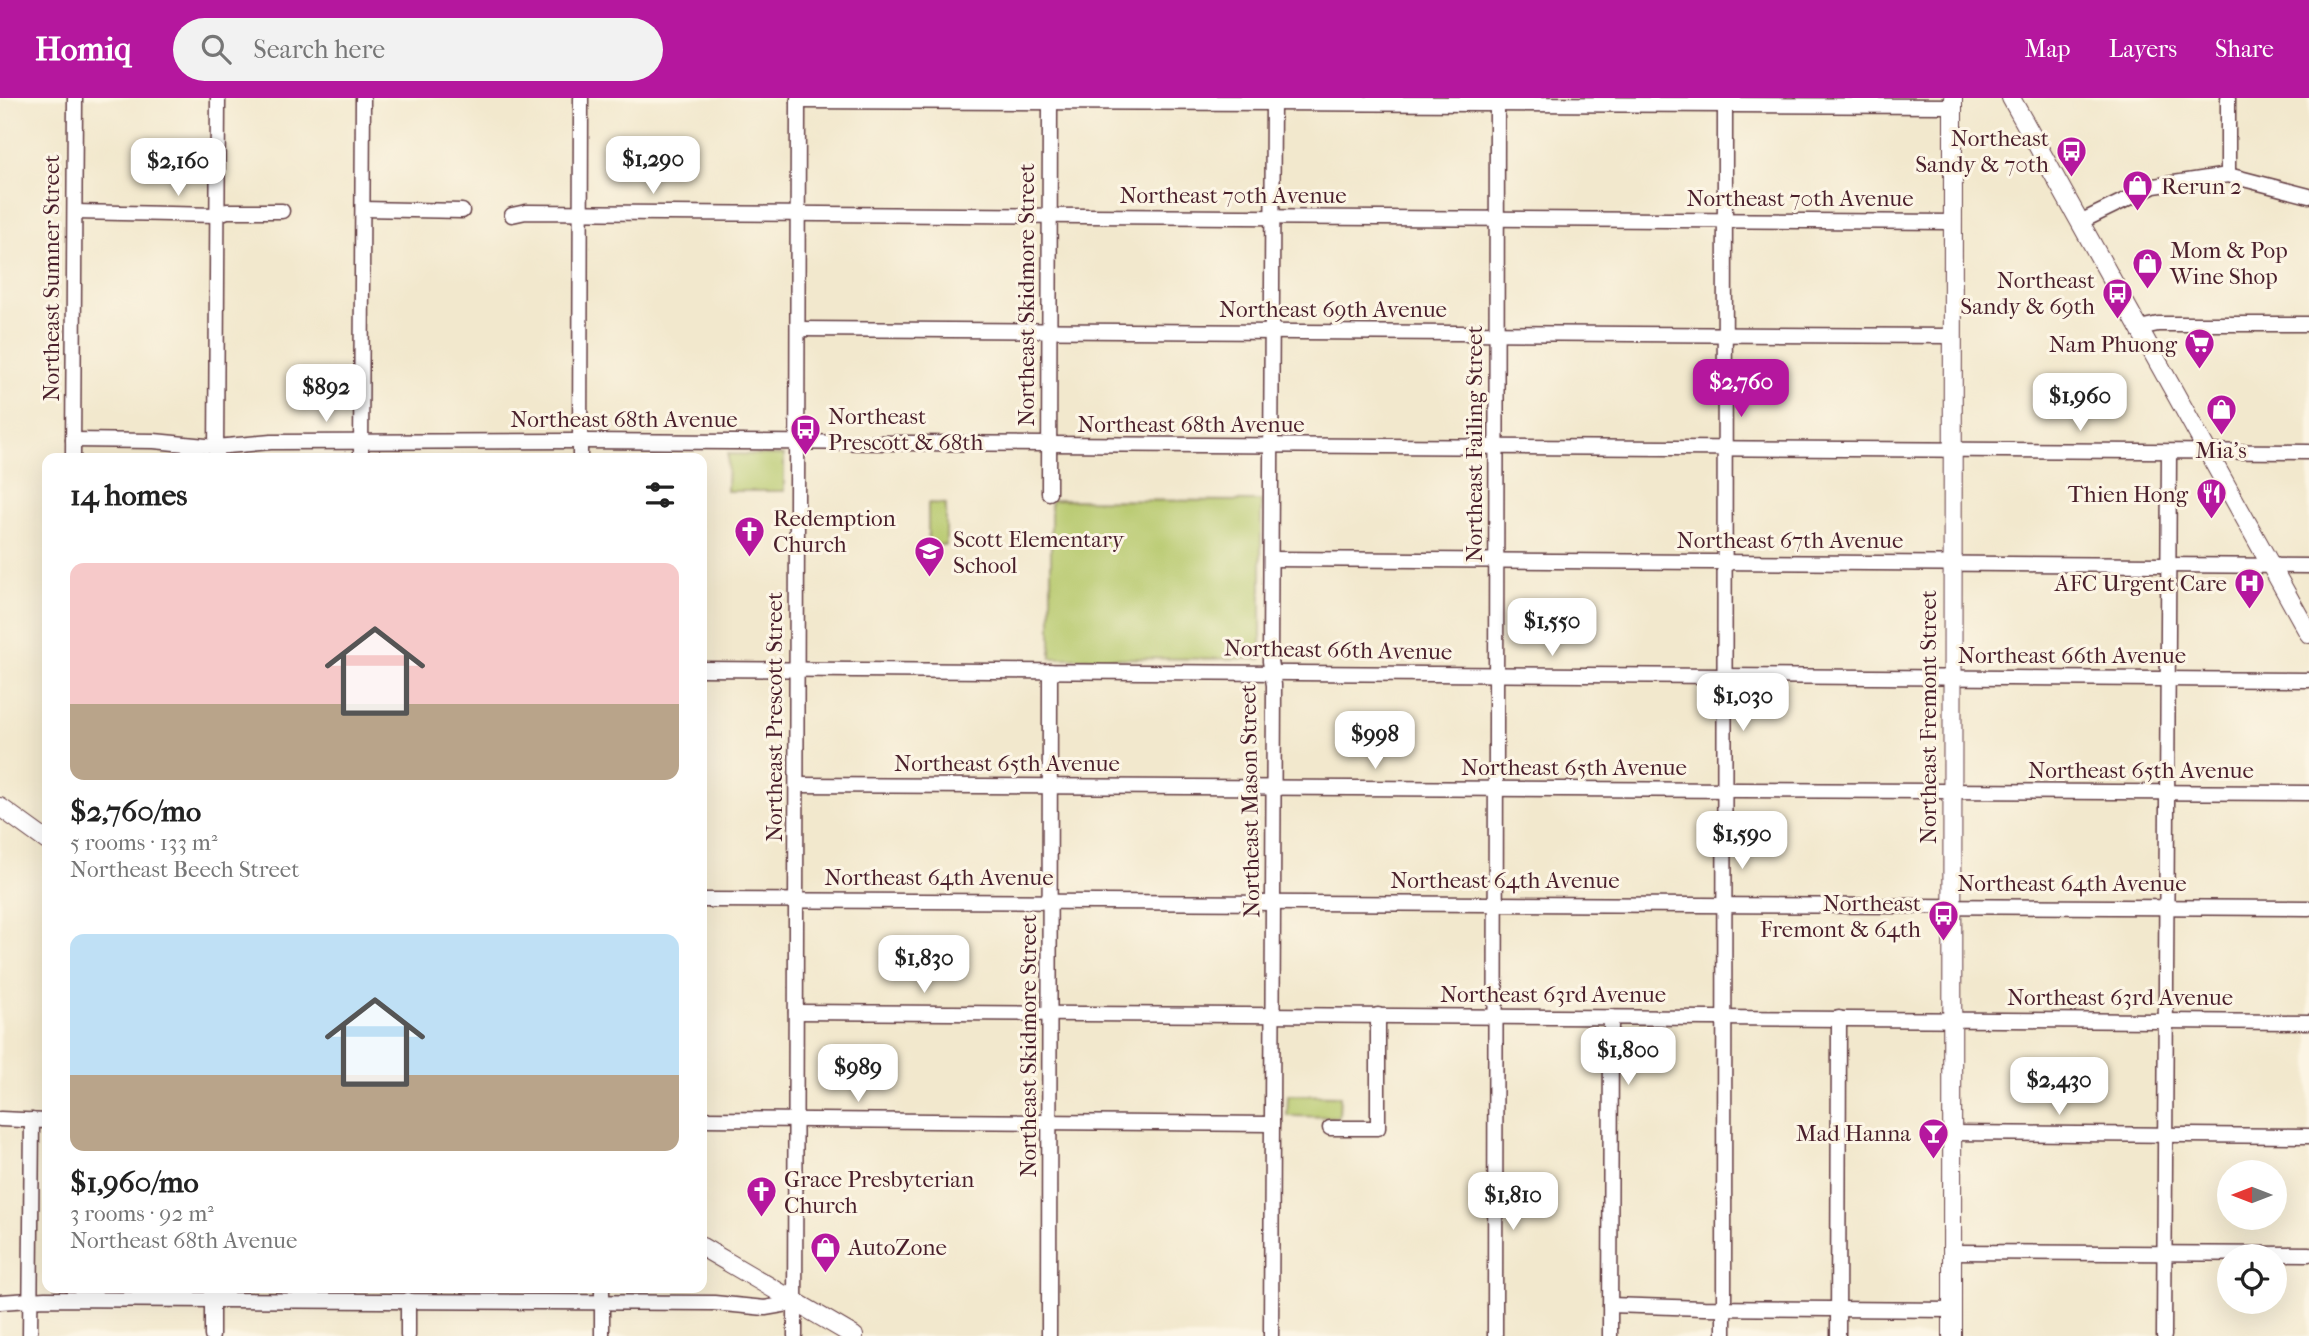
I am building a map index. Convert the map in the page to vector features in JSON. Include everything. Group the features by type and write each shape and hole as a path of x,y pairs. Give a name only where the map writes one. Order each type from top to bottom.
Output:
{"main road":[{"path":"2011,98 2309,634"},
{"name":"Northeast Fremont Street","path":"1951,1336 1953,102"},
{"path":"0,807 42,837"},
{"path":"707,1250 854,1336"}],"street":[{"name":"Northeast Sumner Street","path":"73,453 75,98"},
{"path":"216,453 218,98"},
{"path":"360,453 363,98"},
{"path":"580,453 581,98"},
{"path":"2228,98 2228,174"},
{"path":"798,99 1953,102"},
{"name":"Northeast Prescott Street","path":"794,1336 798,99"},
{"name":"Northeast Skidmore Street","path":"1049,493 1050,100"},
{"name":"Northeast Mason Street","path":"1271,1336 1275,1015 1271,559 1274,447 1273,101"},
{"name":"Northeast Failing Street","path":"1495,1336 1497,102"},
{"path":"1724,1336 1725,102"},
{"path":"2080,222 2154,186 2228,174 2309,196"},
{"path":"363,209 462,211"},
{"path":"75,212 217,215 227,211 282,211"},
{"name":"Northeast 70th Avenue","path":"512,215 527,212 1953,222"},
{"path":"2139,328 2158,324 2309,324"},
{"name":"Northeast 69th Avenue","path":"798,329 1953,335"},
{"name":"Northeast 68th Avenue","path":"73,440 154,441 216,453 271,442 580,441 2309,452"},
{"path":"2164,1336 2169,452"},
{"name":"Northeast 67th Avenue","path":"1271,559 2309,566"},
{"name":"Northeast 66th Avenue","path":"707,669 883,669 935,673 1272,672 2309,680"},
{"name":"Northeast Skidmore Street","path":"1049,1336 1050,671"},
{"name":"Northeast 65th Avenue","path":"797,785 2309,793"},
{"name":"Northeast 64th Avenue","path":"707,900 797,898 2309,908"},
{"name":"Northeast 63rd Avenue","path":"796,1012 2309,1022"},
{"path":"1330,1128 1378,1128 1378,1015"},
{"path":"1609,1336 1611,1017"},
{"path":"1838,1336 1839,1018"},
{"path":"0,1119 42,1121"},
{"path":"707,1119 1272,1124"},
{"path":"30,1336 32,1120"},
{"path":"1953,1133 2309,1136"},
{"path":"1952,1252 2309,1254"},
{"path":"212,1293 212,1336"},
{"path":"0,1302 212,1293 408,1300 602,1295 765,1308 794,1303"},
{"path":"601,1336 602,1295"},
{"path":"408,1300 408,1336"},
{"path":"1610,1305 1952,1310"}],"green space":[{"path":"728,454 784,455 784,491 727,491"},
{"path":"1051,500 1261,501 1261,659 1051,658"},
{"path":"928,503 946,504 946,545 928,545"},
{"path":"1288,1095 1340,1096 1339,1117 1287,1116"}],"place":[{"name":"Northeast Sandy & 70th","path":"2072,178"},
{"name":"Rerun 2","path":"2138,213"},
{"name":"Mom & Pop Wine Shop","path":"2147,290"},
{"name":"Northeast Sandy & 69th","path":"2118,320"},
{"name":"Nam Phuong","path":"2200,371"},
{"name":"Mia’s","path":"2221,436"},
{"name":"Northeast Prescott & 68th","path":"805,456"},
{"name":"Thien Hong","path":"2211,521"},
{"name":"Redemption Church","path":"750,558"},
{"name":"Scott Elementary School","path":"930,579"},
{"name":"AFC Urgent Care","path":"2250,610"},
{"name":"Northeast Fremont & 64th","path":"1944,943"},
{"name":"Mad Hanna","path":"1934,1160"},
{"name":"Grace Presbyterian Church","path":"761,1219"},
{"name":"AutoZone","path":"825,1274"}]}
